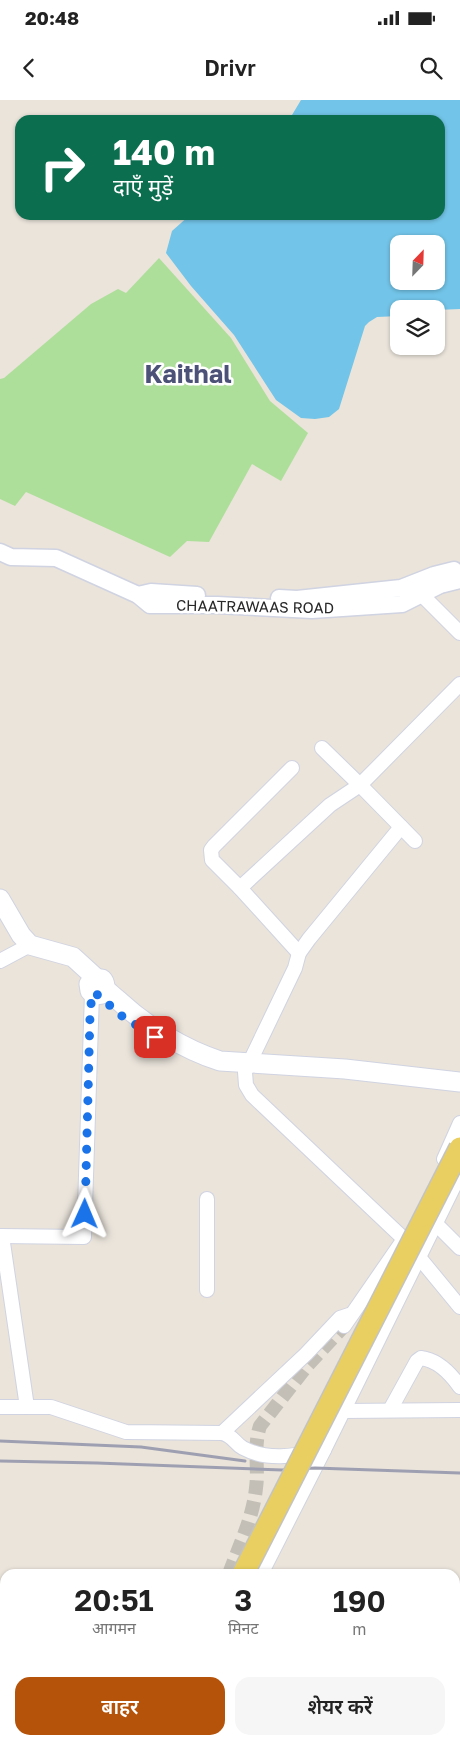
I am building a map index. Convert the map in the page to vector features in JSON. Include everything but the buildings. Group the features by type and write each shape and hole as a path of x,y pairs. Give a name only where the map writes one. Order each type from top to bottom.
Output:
{"main road":[{"path":"0,899 26,947"},
{"path":"0,920 14,943 26,947 52,950 73,958 96,988 170,1037 200,1054 247,1067 353,1078 460,1093"},
{"path":"247,1067 345,1069 460,1082"},
{"path":"246,1569 460,1148"}],"street":[{"path":"0,552 11,557 56,558 138,595 151,592 297,599 401,588 416,589 460,580"},
{"path":"416,589 434,575 460,569"},
{"path":"416,589 460,633"},
{"path":"240,888 330,805 360,785 460,684"},
{"path":"322,748 415,841"},
{"path":"292,768 211,850 212,860 299,953"},
{"path":"401,826 299,953 295,968 247,1067 246,1085 252,1095 404,1239 460,1307"},
{"path":"0,961 26,947"},
{"path":"27,1407 1,1236 84,1237 90,1016 96,988"},
{"path":"344,1326 404,1239 460,1123"},
{"path":"264,1569 459,1178"},
{"path":"207,1199 207,1290"},
{"path":"436,1223 460,1248"},
{"path":"222,1433 306,1354 340,1318 352,1314"},
{"path":"390,1410 417,1361 421,1358 429,1360 451,1374 460,1387"},
{"path":"0,1406 51,1407 126,1432 222,1433 230,1435 242,1448 263,1455 292,1456 324,1450"},
{"path":"342,1411 460,1410"}],"green space":[{"path":"159,258 231,338 270,401 308,433 281,481 252,464 209,542 187,541 170,557 26,492 15,506 0,499 0,379 4,378 91,304 118,289 126,293"}],"water":[{"path":"301,100 460,100 460,309 445,310 445,300 390,300 390,316 377,317 365,326 339,409 329,417 301,418 276,400 234,335 191,286 166,253 172,231 184,220 445,220 445,115 292,115"}],"tunnel":[{"path":"231,1569 249,1521 254,1499 257,1480 257,1442 260,1426 306,1367 344,1326"}],"railway":[{"path":"0,1441 141,1447 245,1461"},
{"path":"0,1461 282,1470 315,1468 460,1473"}],"district":[{"name":"Kaithal","path":"188,374"}],"route":[{"path":"85,1214 92,993 98,995 122,1016 155,1037"}]}
